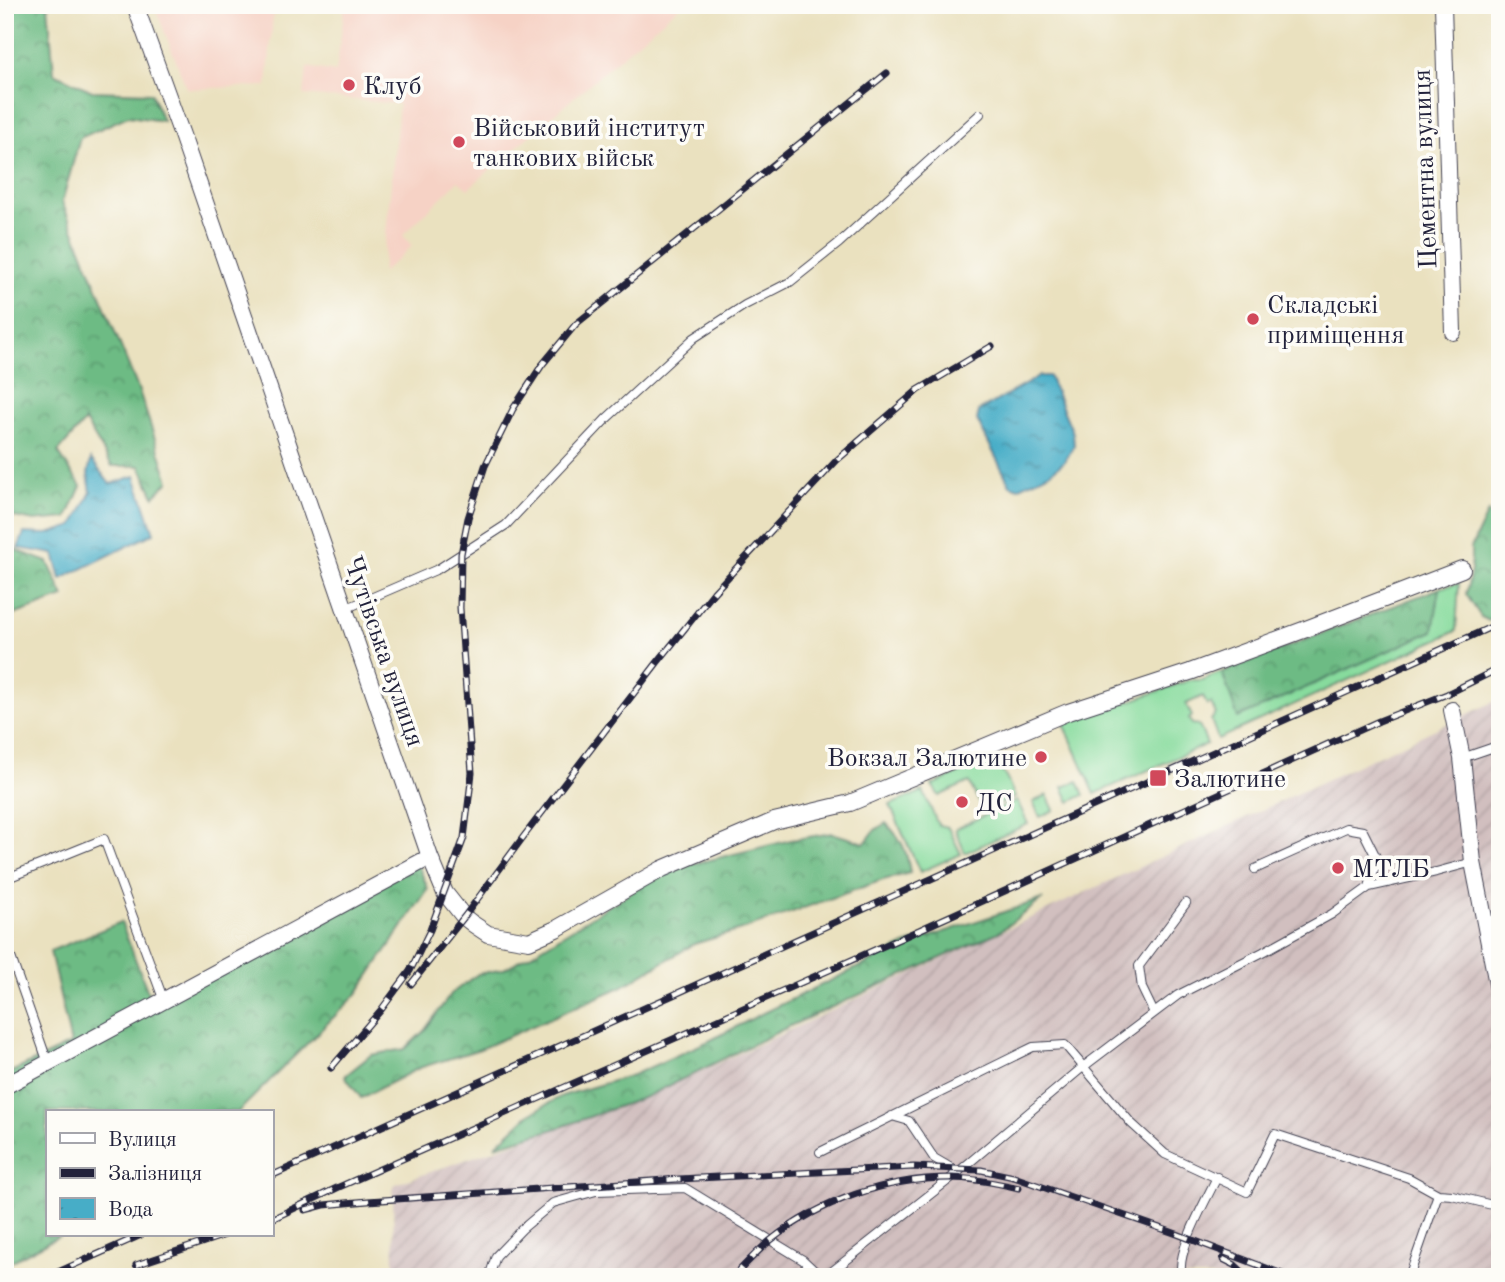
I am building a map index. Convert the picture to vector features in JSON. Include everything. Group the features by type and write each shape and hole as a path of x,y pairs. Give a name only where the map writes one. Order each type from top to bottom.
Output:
{"street":[{"name":"Чутівська вулиця","path":"135,5 430,857 445,893 464,917 488,934 529,941 556,929 662,869 774,821 850,803 1068,712 1190,672 1462,569"},
{"name":"Цементна вулиця","path":"1443,5 1453,332"},
{"path":"1452,710 1462,758 1473,862 1500,999"},
{"path":"6,1085 430,857"}],"lane":[{"path":"345,609 438,569 506,525 606,419 694,338 745,305 790,282 839,243 980,114"},
{"path":"1462,758 1500,745"},
{"path":"1255,869 1346,828 1363,831 1377,859 1369,887"},
{"path":"5,879 104,839 164,1001"},
{"path":"489,1277 496,1256 553,1203 596,1191 685,1188 803,1259 823,1277 958,1172 1083,1067 1178,995 1332,914 1369,887 1473,862"},
{"path":"1154,1013 1142,988 1139,966 1186,903"},
{"path":"5,940 48,1063"},
{"path":"820,1152 1033,1047 1065,1045 1131,1123 1165,1154 1247,1192 1275,1134 1409,1178 1438,1194 1500,1207"},
{"path":"892,1116 909,1121 934,1158 958,1172"},
{"path":"1183,1277 1180,1272 1184,1245 1217,1177"},
{"path":"1410,1274 1438,1194"}],"shaded area":[{"path":"154,5 274,5 267,86 187,89"},
{"name":"Військовий інститут танкових військ","path":"345,5 681,5 468,189 458,181 403,235 412,246 382,273 399,104 304,95 307,67 336,72"},
{"path":"1500,699 1500,1277 394,1277 393,1185 648,1096"}],"green space":[{"path":"5,5 48,5 54,73 92,91 151,93 163,121 128,116 80,138 62,202 139,391 169,481 154,496 140,466 112,466 85,421 58,452 81,486 67,518 34,521 5,515"},
{"path":"1488,512 1500,528 1500,617 1489,621 1481,617 1466,594 1471,571 1471,548"},
{"path":"5,546 48,562 64,597 5,618"},
{"path":"1459,583 1456,631 1218,739 1211,720 1216,714 1211,703 1207,705 1203,696 1186,704 1192,716 1189,719 1192,724 1199,725 1207,744 1095,794 1064,724 1190,680 1202,680 1222,672 1239,717 1432,631 1440,588"},
{"path":"1440,588 1433,631 1238,718 1222,672"},
{"path":"987,763 1002,772 1015,797 983,811 969,782 939,796 932,785 981,764"},
{"path":"1078,781 1084,795 1070,802 1063,787"},
{"path":"923,791 938,825 947,827 961,854 920,872 890,805"},
{"path":"1047,795 1054,810 1040,817 1033,802"},
{"path":"1017,800 1028,824 965,853 955,829"},
{"path":"886,823 903,846 910,873 694,944 621,987 480,1049 419,1068 361,1098 345,1076 371,1055 405,1049 424,1031 452,993 478,974 504,969 530,955 654,878 681,867 791,840 832,833 865,843 875,830"},
{"path":"416,860 428,889 356,995 240,1110 46,1110 46,1236 59,1236 5,1265 5,1075 71,1044 50,951 121,922 154,1008"},
{"path":"1043,899 999,932 790,1026 648,1096 561,1127 495,1146 528,1115 562,1096 633,1075 905,945"}],"water":[{"path":"1040,376 1049,376 1073,433 1074,446 1065,461 1050,473 1018,488 1010,485 977,420 979,411"},
{"path":"91,459 110,484 135,476 154,533 61,579 54,554 18,548 24,533 48,534 73,526 91,492 88,474"}],"railway":[{"path":"331,1068 381,1010 410,971 430,930 464,838 472,773 460,608 461,554 468,518 485,466 513,409 542,365 576,324 887,73"},
{"path":"411,984 714,592 837,460 918,390 992,346"},
{"path":"273,1175 1500,623"},
{"path":"274,1218 1500,668"},
{"path":"305,1210 324,1205 368,1201 679,1179 914,1167 981,1170 1014,1177 1290,1277"},
{"path":"733,1277 766,1244 790,1226 855,1194 902,1182 950,1178 1019,1188"},
{"path":"47,1277 139,1236"},
{"path":"136,1265 222,1236"},
{"path":"1223,1259 1235,1265 1248,1277"}],"place":[{"name":"Клуб","path":"349,85"},
{"name":"Військовий інститут танкових військ","path":"459,142"},
{"name":"Складські приміщення","path":"1253,319"},
{"name":"Вокзал Залютине","path":"1041,757"},
{"name":"Залютине","path":"1158,778"},
{"name":"ДС","path":"962,802"},
{"name":"МТЛБ","path":"1338,868"}]}
